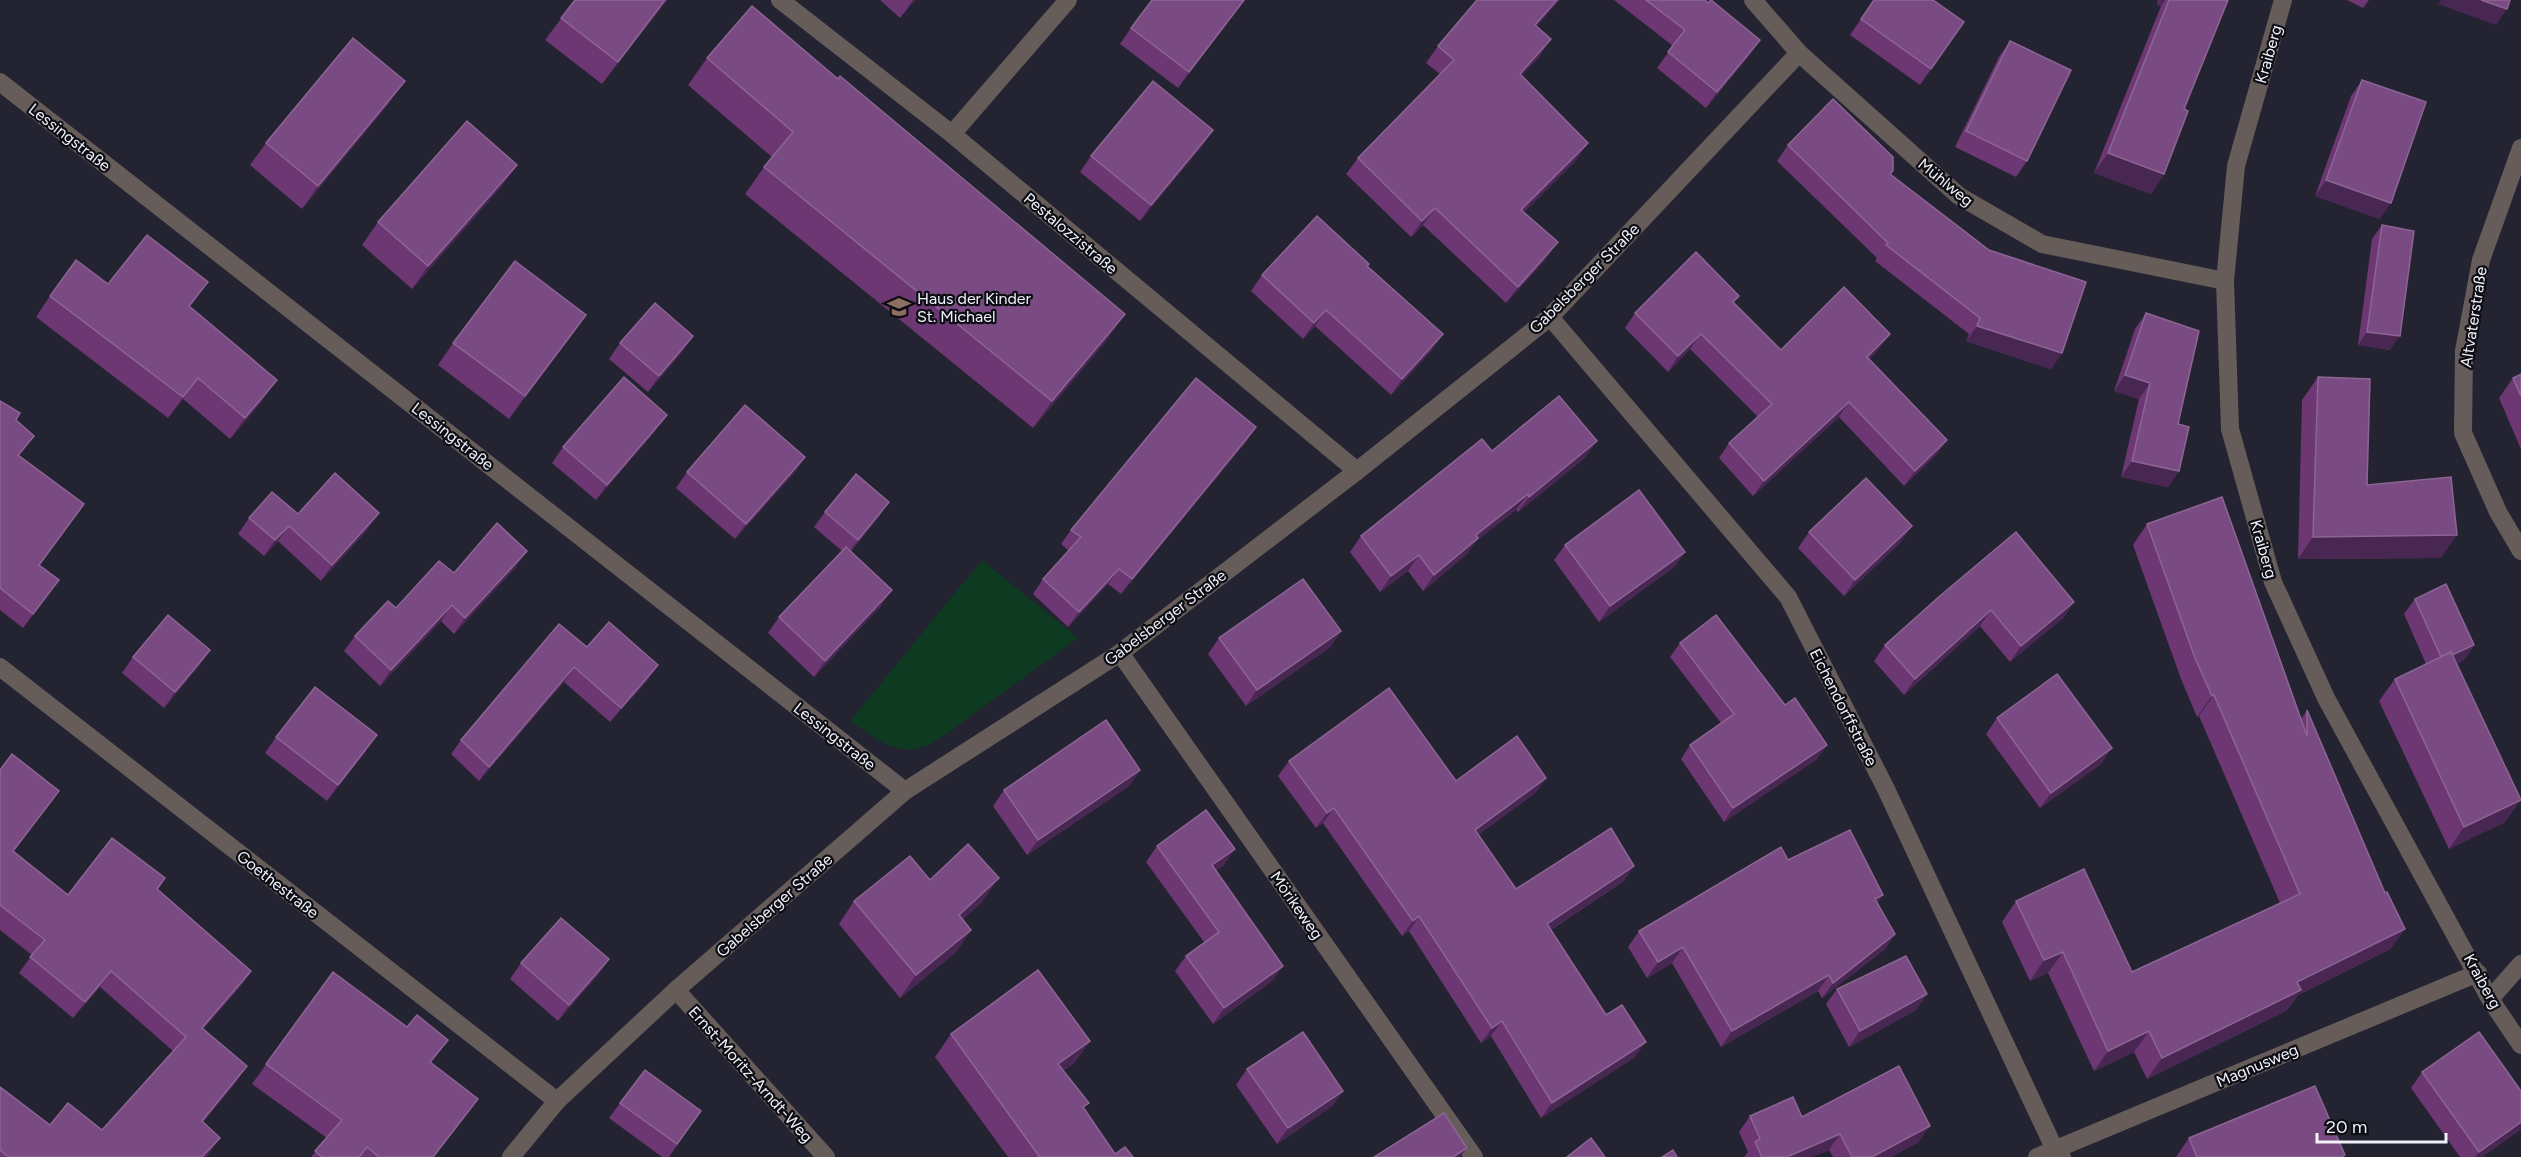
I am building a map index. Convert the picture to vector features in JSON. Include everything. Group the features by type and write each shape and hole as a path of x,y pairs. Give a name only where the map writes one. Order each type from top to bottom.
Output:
{"street":[{"name":"Pestalozzistraße","path":"780,0 952,134 1357,471"},
{"path":"952,134 1068,0"},
{"name":"Mühlweg","path":"1753,0 1799,53 1959,196 2042,244 2225,281"},
{"name":"Kraiberg","path":"2283,0 2236,166 2225,281 2230,429 2272,582 2326,698 2478,973 2490,999 2521,1045"},
{"name":"Gabelsberger Straße","path":"511,1157 557,1101 676,990 905,791 1120,653 1357,471 1550,317 1799,53"},
{"name":"Lessingstraße","path":"0,82 905,791"},
{"name":"Altvaterstraße","path":"2521,148 2481,260 2464,351 2463,433 2498,512 2521,551"},
{"name":"Eichendorffstraße","path":"1550,317 1788,597 1885,787 2058,1154"},
{"name":"Mörikeweg","path":"1120,653 1474,1157"},
{"name":"Goethestraße","path":"0,668 557,1101"},
{"path":"2490,999 2521,964"},
{"name":"Magnusweg","path":"2037,1157 2058,1154 2478,973"},
{"name":"Ernst-Moritz-Arndt-Weg","path":"676,990 826,1157"}],"green space":[{"path":"982,560 1078,638 938,740 921,748 906,749 889,745 850,721"}],"building":[{"path":"575,0 665,0 618,62 561,18"},
{"path":"1152,0 1244,0 1189,72 1131,28"},
{"path":"1477,0 1557,0 1535,25 1551,39 1520,74 1588,143 1521,210 1558,242 1518,287 1435,208 1422,221 1358,158 1454,60 1438,46"},
{"path":"1646,0 1705,0 1708,3 1711,0 1760,40 1717,92 1668,52 1685,30"},
{"path":"1874,0 1933,0 1964,22 1931,69 1861,19"},
{"path":"2169,0 2228,0 2184,109 2188,111 2164,174 2108,153"},
{"path":"2481,0 2510,0 2507,9"},
{"path":"752,6 838,79 840,76 1125,314 1052,401 764,167 793,132 707,58"},
{"path":"353,38 405,81 318,186 266,143"},
{"path":"2010,41 2071,70 2027,161 1966,131"},
{"path":"2362,80 2426,102 2391,203 2326,180"},
{"path":"1153,81 1213,130 1151,205 1091,156"},
{"path":"1833,99 1893,157 1893,171 1890,174 1989,250 2086,282 2062,353 1977,326 1980,318 1886,245 1888,243 1788,145"},
{"path":"467,121 517,165 428,266 378,222"},
{"path":"1317,216 1369,264 1367,266 1443,334 1402,379 1326,310 1314,323 1262,275"},
{"path":"2382,225 2414,231 2400,336 2367,332"},
{"path":"147,235 208,282 189,306 277,380 245,418 198,378 183,397 50,296 76,260 108,284"},
{"path":"1696,252 1739,296 1733,302 1781,350 1844,287 1890,334 1867,357 1947,440 1915,471 1849,402 1764,481 1729,443 1772,404 1701,334 1678,356 1635,313"},
{"path":"515,261 586,315 525,396 453,343"},
{"path":"655,303 693,336 659,376 620,343"},
{"path":"2146,313 2199,331 2178,424 2189,427 2179,471 2132,461 2150,383 2125,375"},
{"path":"2521,374 2521,396 2513,378"},
{"path":"624,377 667,415 607,485 563,447"},
{"path":"2318,377 2370,379 2367,485 2451,477 2457,535 2313,537"},
{"path":"1196,378 1256,427 1132,579 1119,569 1079,612 1043,579 1081,537 1071,530"},
{"path":"1559,396 1597,441 1529,497 1528,494 1476,535 1478,538 1434,575 1419,555 1391,576 1361,536 1482,439 1492,451"},
{"path":"0,401 20,413 16,420 34,436 18,455 84,504 39,565 59,580 33,614 0,588"},
{"path":"745,405 805,457 746,524 687,472"},
{"path":"335,473 379,513 332,565 289,526 275,540 249,518 272,492 298,514"},
{"path":"856,474 889,502 858,540 825,512"},
{"path":"1866,478 1912,526 1855,580 1809,532"},
{"path":"1639,490 1685,552 1610,606 1565,545"},
{"path":"2222,497 2307,736 2307,710 2385,893 2387,892 2405,929 2297,982 2301,990 2162,1058 2149,1031 2108,1051 2063,952 2044,960 2016,901 2084,869 2132,972 2300,894 2214,695 2212,696 2195,658 2147,524"},
{"path":"497,523 527,551 465,618 452,605 391,670 355,636 388,601 396,608 439,561 454,573"},
{"path":"2016,532 2074,602 2021,646 1991,610 1915,679 1885,645"},
{"path":"846,547 892,590 825,661 779,617"},
{"path":"1303,579 1341,631 1257,690 1219,638"},
{"path":"2446,584 2474,645 2452,655 2451,652 2441,657 2415,599"},
{"path":"168,615 210,650 175,692 133,657"},
{"path":"1716,615 1785,705 1795,698 1827,745 1733,808 1690,745 1734,714 1680,643"},
{"path":"609,622 658,665 621,708 574,667 489,767 461,740 559,624 587,647"},
{"path":"2451,652 2521,800 2464,827 2395,679"},
{"path":"2057,674 2112,748 2051,793 1997,718"},
{"path":"315,687 377,735 338,785 276,737"},
{"path":"1389,688 1456,781 1517,736 1546,778 1475,830 1516,889 1611,828 1634,866 1547,924 1606,1015 1622,1005 1646,1042 1552,1103 1502,1021 1492,1028 1419,916 1413,921 1334,808 1327,813 1289,761"},
{"path":"1106,720 1140,770 1038,840 1004,790"},
{"path":"12,754 59,791 13,851 68,895 112,838 165,878 157,889 251,971 202,1028 247,1066 202,1121 220,1138 202,1157 9,1157 0,1150 0,1087 50,1125 68,1103 102,1130 186,1037 111,971 85,1002 30,957 45,940 0,905 0,770"},
{"path":"1206,810 1235,849 1212,865 1283,966 1224,1008 1186,956 1219,932 1157,846"},
{"path":"1850,830 1883,895 1875,899 1895,934 1833,983 1829,975 1732,1031 1683,947 1658,962 1639,931 1781,847 1788,860"},
{"path":"968,844 999,878 959,915 971,930 916,975 854,901 910,856 930,880"},
{"path":"561,918 609,959 569,1005 521,963"},
{"path":"1906,956 1927,994 1860,1031 1837,989"},
{"path":"1038,970 1090,1041 1058,1064 1089,1103 1083,1107 1115,1154 1125,1147 1133,1157 1038,1157 951,1034"},
{"path":"333,972 407,1027 417,1015 448,1040 430,1062 478,1099 433,1157 379,1157 367,1147 359,1157 322,1157 315,1151 342,1120 266,1064"},
{"path":"1303,1032 1343,1091 1288,1128 1247,1069"},
{"path":"2479,1032 2521,1091 2521,1122 2479,1152 2422,1072"},
{"path":"1899,1066 1930,1126 1872,1157 1852,1157 1840,1134 1787,1157 1762,1157 1755,1142 1760,1139 1750,1116 1793,1097 1802,1117"},
{"path":"645,1070 701,1111 677,1144 620,1103"},
{"path":"2315,1086 2345,1155 2341,1157 2197,1157 2189,1138"},
{"path":"1444,1113 1467,1148 1453,1157 1374,1157"},
{"path":"1591,1138 1605,1157 1567,1157"},
{"path":"1673,1150 1677,1157 1662,1157"}],"place":[{"name":"Haus der Kinder St. Michael","path":"899,307"}]}
